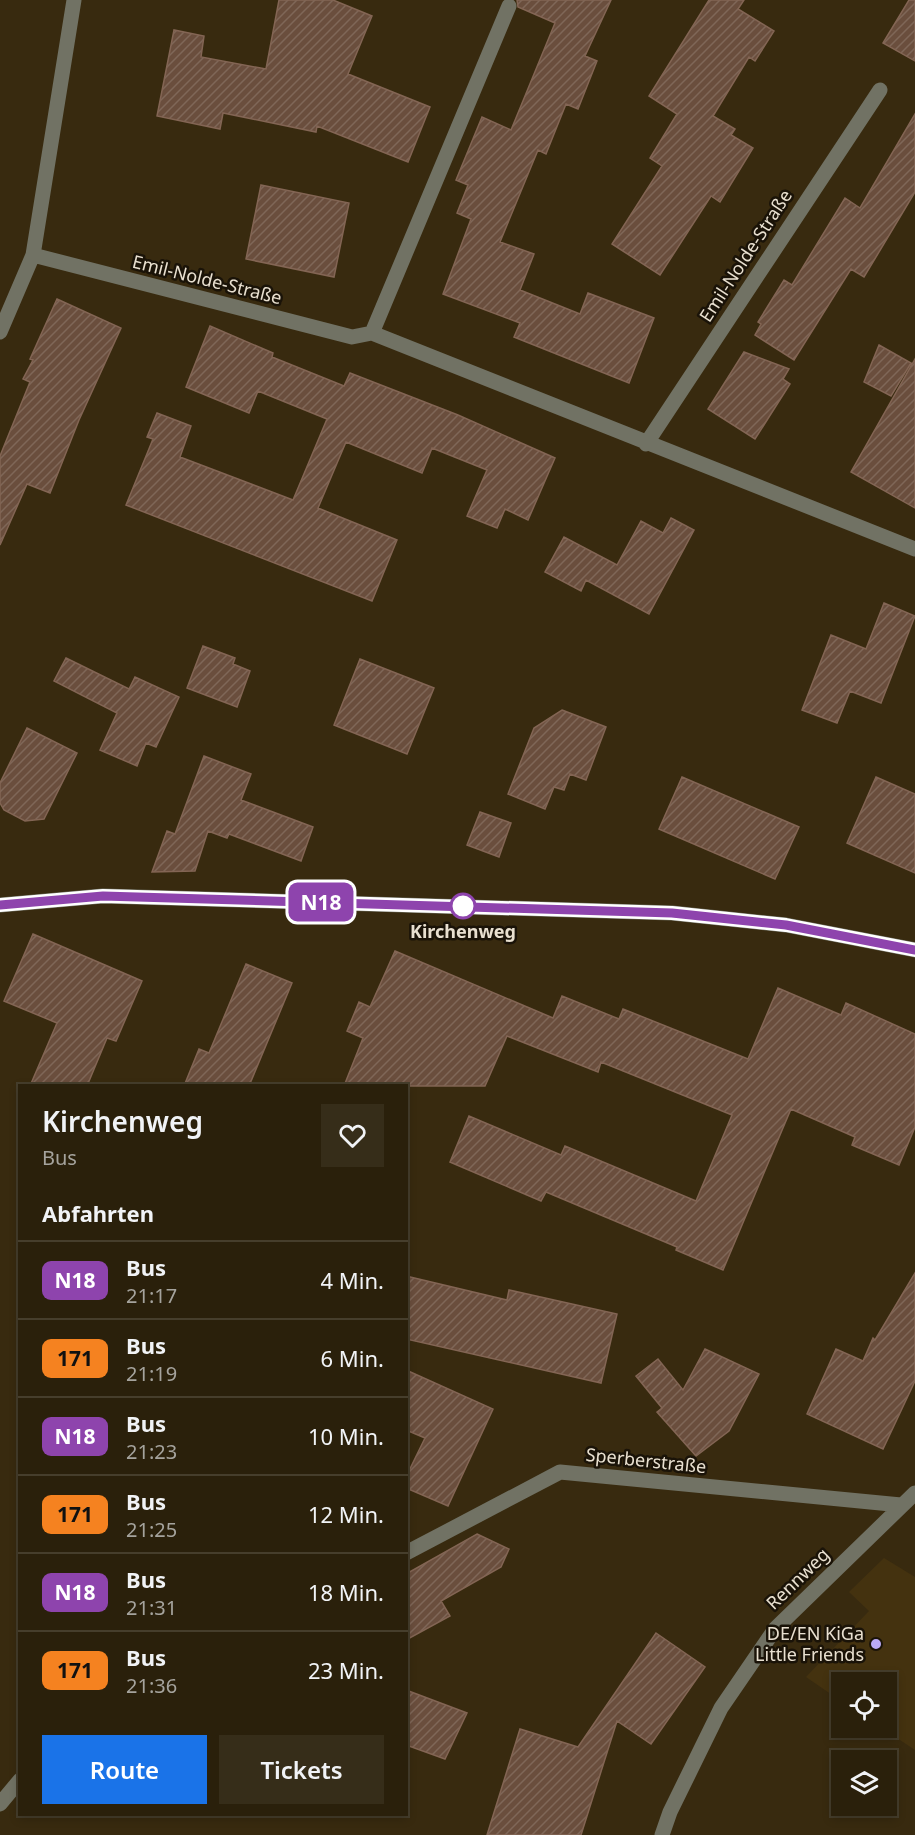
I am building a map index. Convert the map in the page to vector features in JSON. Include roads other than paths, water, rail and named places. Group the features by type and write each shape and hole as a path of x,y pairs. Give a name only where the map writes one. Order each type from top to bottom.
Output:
{"street":[{"path":"0,332 33,255 74,0"},
{"path":"372,333 509,6"},
{"name":"Emil-Nolde-Straße","path":"646,444 880,90"},
{"name":"Emil-Nolde-Straße","path":"33,255 352,337 372,333 646,444 915,549"},
{"path":"0,905 103,896 672,913 786,925 915,950"},
{"name":"Sperberstraße","path":"408,1552 560,1472 901,1505"},
{"name":"Rennweg","path":"662,1835 670,1812 721,1708 775,1629 915,1493"},
{"path":"0,1804 18,1782"}],"place":[{"name":"Kirchenweg","path":"463,906"},
{"name":"DE/EN KiGa Little Friends","path":"876,1644"}]}
